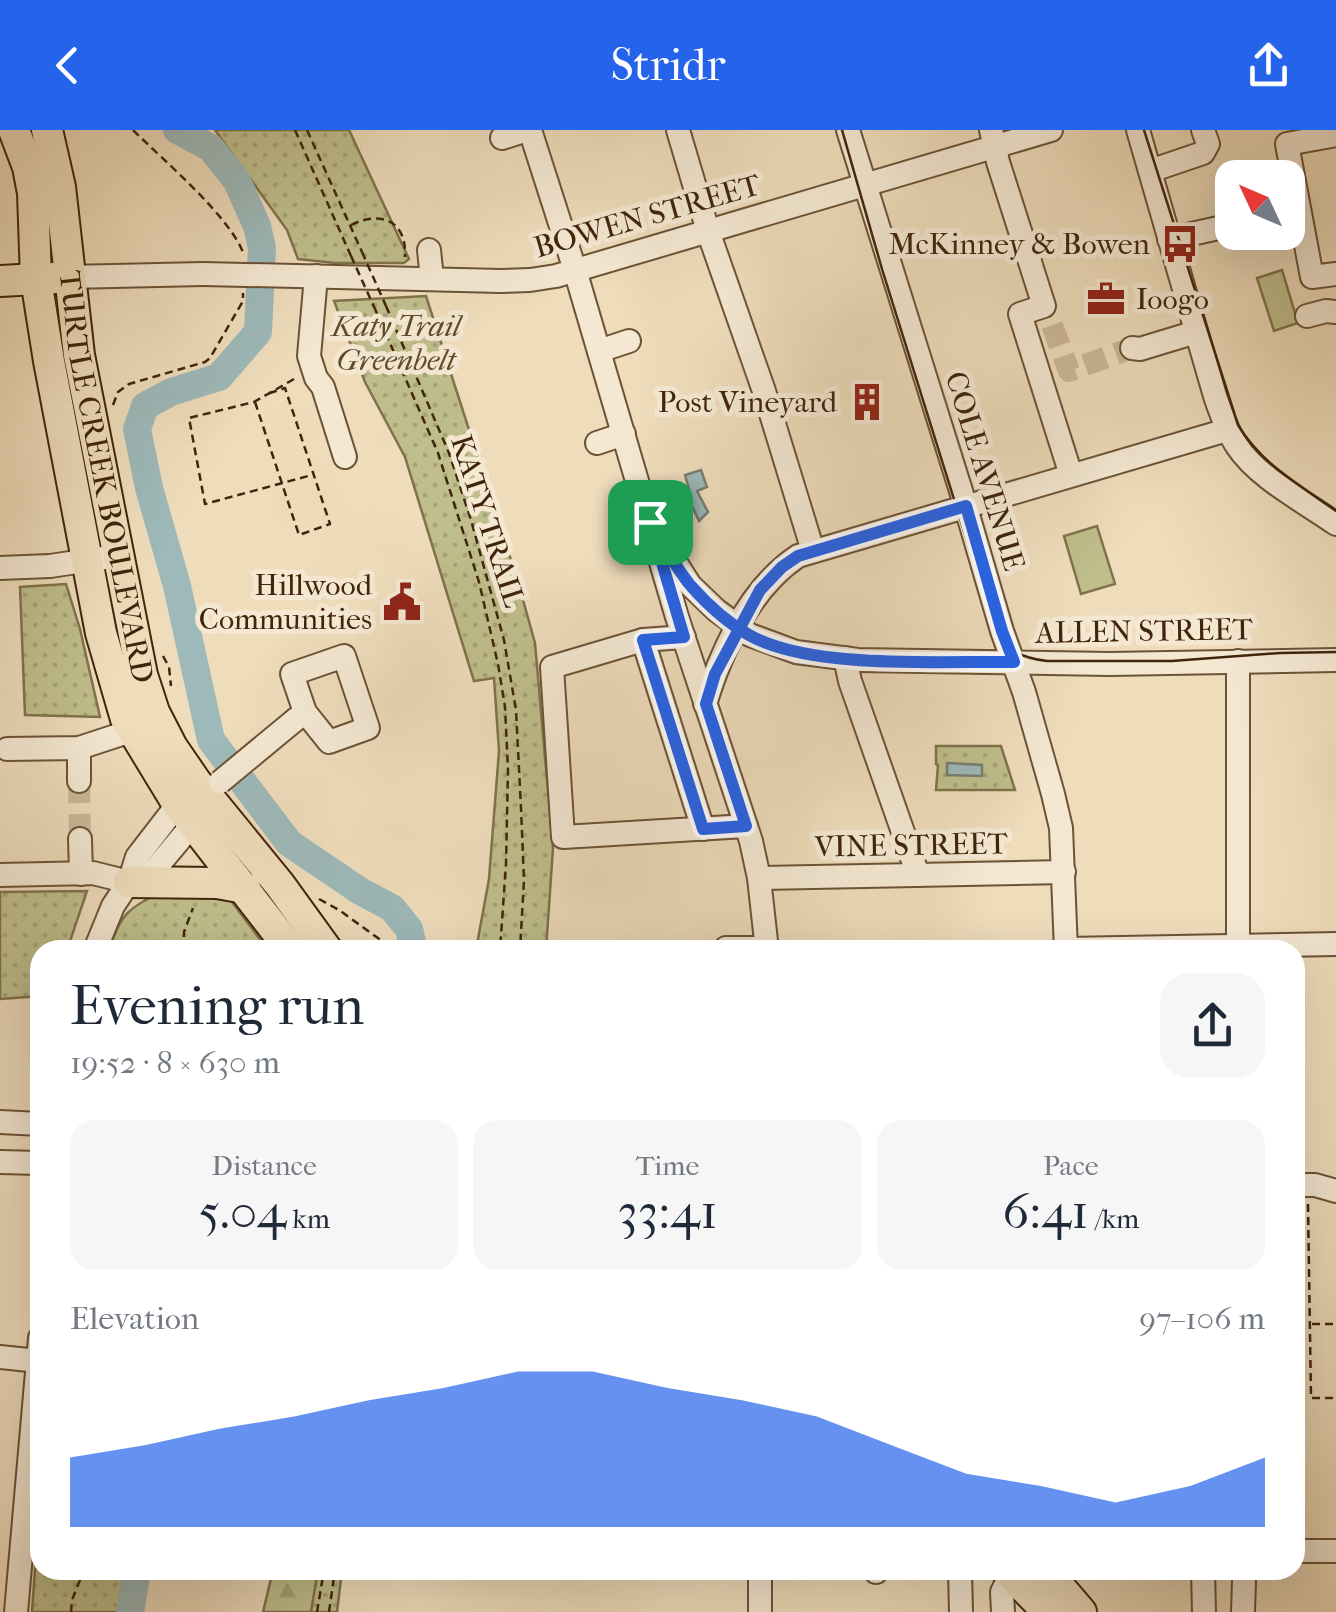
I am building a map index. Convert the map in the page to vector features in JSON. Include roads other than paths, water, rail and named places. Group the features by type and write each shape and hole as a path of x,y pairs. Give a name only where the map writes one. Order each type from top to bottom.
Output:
{"main road":[{"name":"TURTLE CREEK BOULEVARD","path":"14,130 33,193 36,279 102,558 154,712 200,799"},
{"name":"TURTLE CREEK BOULEVARD","path":"47,130 60,187 112,677 131,730 200,799"},
{"path":"0,281 68,277"},
{"path":"200,799 245,888 284,940"},
{"path":"200,799 280,885 320,940"},
{"path":"129,882 217,883 245,888"},
{"path":"1017,1580 1048,1612"},
{"path":"1054,1580 1081,1612"}],"street":[{"path":"502,138 528,130 575,270 684,637 746,826 759,878 766,940"},
{"path":"678,130 813,551"},
{"name":"COLE AVENUE","path":"848,130 1014,662 1061,828 1066,940"},
{"name":"BOWEN STREET","path":"68,277 203,274 530,280 865,185 993,138 1050,130"},
{"path":"1138,130 1227,430 1248,461 1332,512"},
{"path":"1150,171 1203,153 1208,144 1204,130"},
{"path":"1289,160 1288,144 1336,135"},
{"path":"993,138 1048,316 1020,314 1071,475"},
{"path":"1170,240 1215,229"},
{"path":"1305,250 1312,277 1336,274"},
{"path":"417,252 432,279"},
{"path":"306,276 309,356 344,457"},
{"path":"1307,316 1326,310 1336,312"},
{"path":"1132,348 1140,350 1196,332"},
{"path":"599,351 629,341"},
{"path":"706,704 715,674 760,590 798,556 1227,430"},
{"path":"597,443 624,434"},
{"path":"624,532 650,522"},
{"name":"ALLEN STREET","path":"650,522 690,585 716,610 760,640 796,652 845,658 1110,664 1336,660"},
{"path":"0,568 102,558"},
{"path":"684,637 633,643 552,668 563,838 746,826"},
{"path":"633,643 703,829"},
{"path":"845,658 918,875"},
{"path":"1238,661 1238,940"},
{"path":"100,940 137,857 300,716"},
{"path":"6,749 79,748 131,730"},
{"path":"79,748 80,781"},
{"path":"80,839 81,874"},
{"name":"VINE STREET","path":"759,878 1064,872"},
{"path":"0,875 92,873 129,882"},
{"path":"1305,945 1336,944"},
{"path":"0,1122 30,1124"},
{"path":"0,1162 30,1163"},
{"path":"1305,1192 1315,1184 1336,1191"},
{"path":"0,1357 30,1363"},
{"path":"16,1612 10,1560 30,1426"},
{"path":"1305,1552 1336,1551"},
{"path":"760,1580 760,1612"},
{"path":"960,1580 961,1612"},
{"path":"1003,1612 1006,1580"},
{"path":"1203,1580 1204,1612"},
{"path":"1243,1612 1244,1581"}],"water":[{"path":"701,470 707,487 697,491 708,512 699,521 685,491 689,489 685,475"},
{"path":"947,763 982,765 982,776 947,775"}],"waterway":[{"path":"177,130 211,148 237,181 257,226 262,248 258,332 219,377 171,392 145,406 137,429 211,740 289,843 392,908 409,929 412,940"},
{"path":"130,1612 135,1580"}],"tunnel":[{"path":"1052,325 1069,371 1132,348"},
{"path":"79,781 80,839"}],"tram line":[{"path":"842,130 993,624 1008,646 1021,655 1047,661 1172,661 1336,652"},
{"path":"1144,130 1238,425 1270,462 1336,511"}],"place":[{"name":"McKinney & Bowen","path":"1180,244"},
{"name":"Ioogo","path":"1106,299"},
{"name":"Post Vineyard","path":"867,402"},
{"name":"Hillwood Communities","path":"402,602"}],"park label":[{"name":"Katy Trail Greenbelt","path":"396,343"}]}
